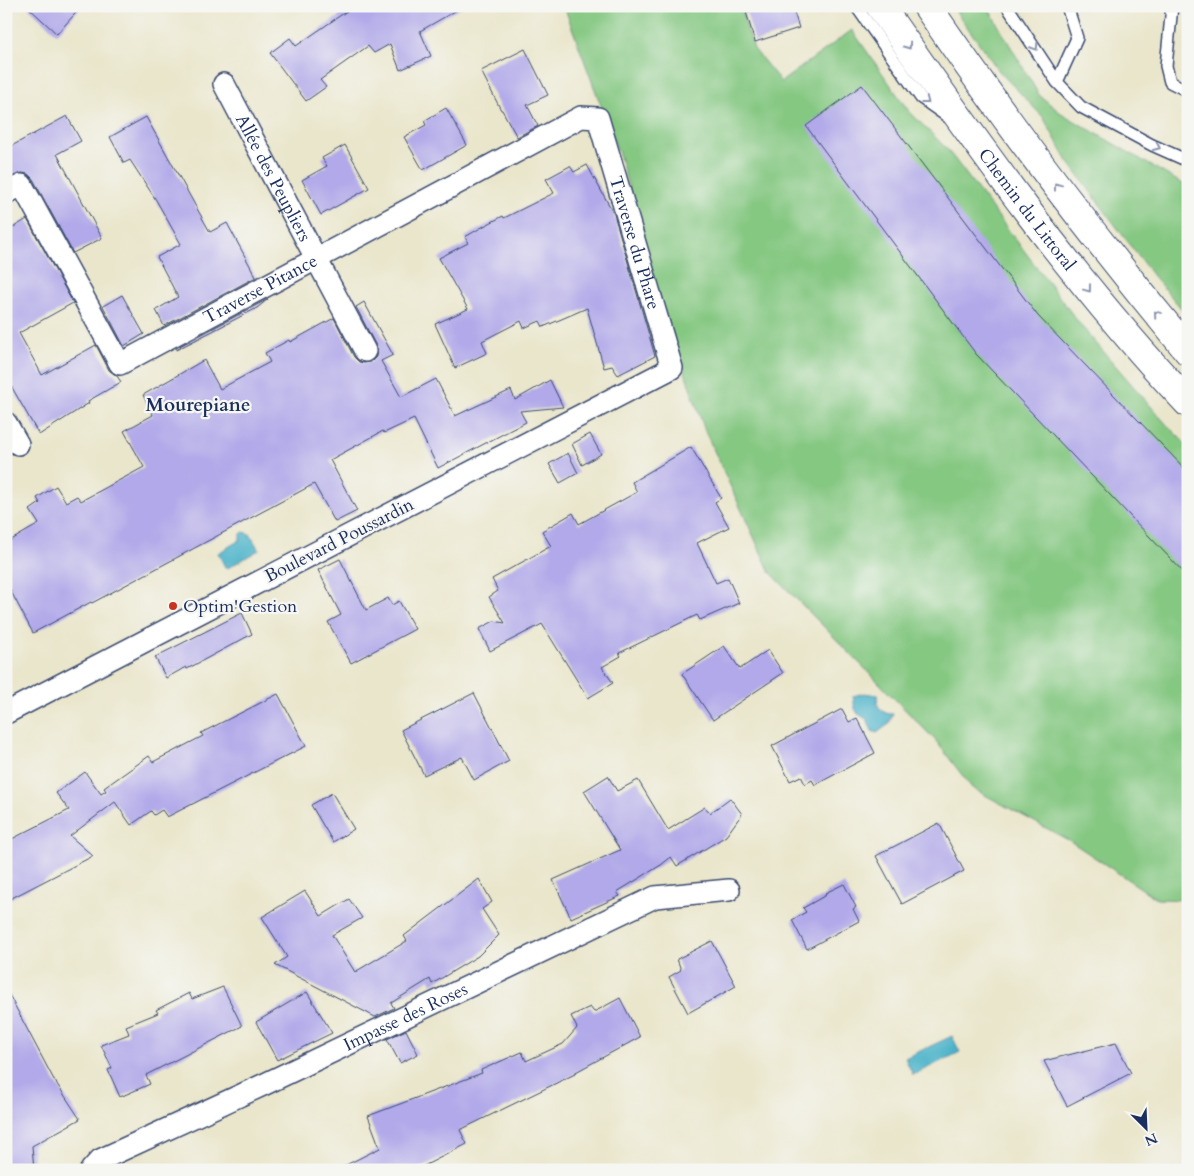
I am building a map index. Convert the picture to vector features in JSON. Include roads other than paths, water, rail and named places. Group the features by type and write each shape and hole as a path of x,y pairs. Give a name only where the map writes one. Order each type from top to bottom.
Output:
{"main road":[{"name":"Chemin du Littoral","path":"880,6 968,132 1093,296 1188,403"},
{"path":"927,6 982,88 1124,275 1188,351"}],"street":[{"name":"Allée des Peupliers","path":"224,84 366,351"},
{"name":"Traverse Pitance","path":"6,193 22,185 120,364 581,117 598,118"},
{"name":"Traverse du Phare","path":"598,118 672,368"},
{"name":"Boulevard Poussardin","path":"6,713 672,368"},
{"path":"6,423 18,444"},
{"name":"Impasse des Roses","path":"91,1170 100,1160 300,1068 655,897 729,890"}],"lane":[{"path":"856,6 921,98 968,132"},
{"path":"1008,6 1057,82 1081,107 1188,162"},
{"path":"1057,82 1077,38 1067,6"},
{"path":"1172,6 1166,66 1170,82 1188,91"}],"water":[{"path":"243,532 250,534 259,550 226,569 218,553 240,540 240,535"},
{"path":"864,693 878,695 877,699 880,709 886,713 893,714 889,724 877,733 872,731 867,719 857,713 855,708 853,696"},
{"path":"952,1036 960,1052 913,1075 905,1058"}],"place":[{"name":"Optim'Gestion","path":"173,606"}],"district":[{"name":"Mourepiane","path":"198,404"}]}
